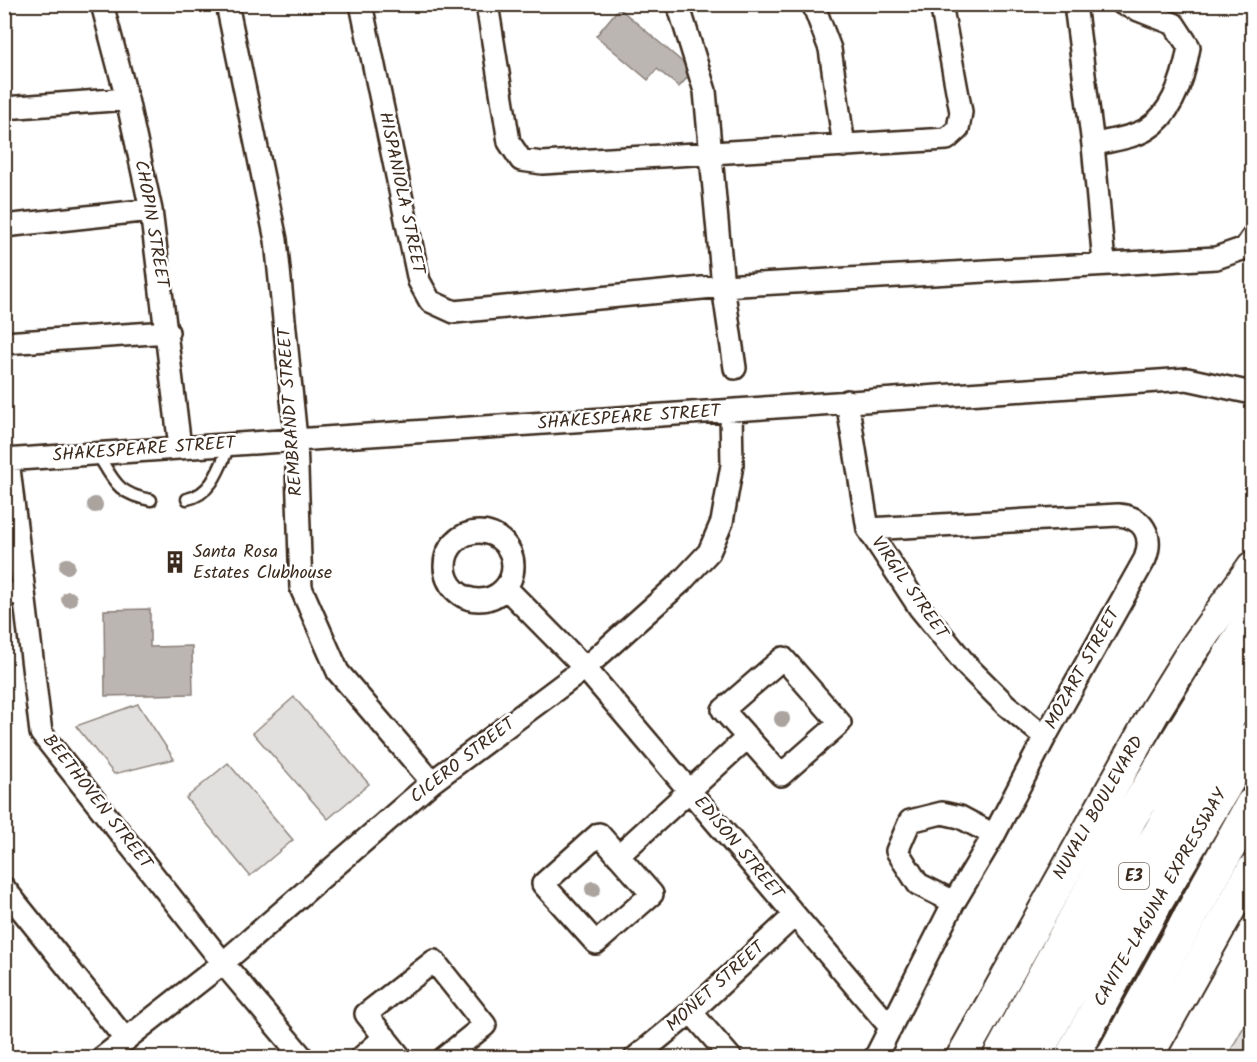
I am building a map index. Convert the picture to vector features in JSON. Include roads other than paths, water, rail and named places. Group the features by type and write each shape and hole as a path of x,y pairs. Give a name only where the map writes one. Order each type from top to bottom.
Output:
{"highway":[{"path":"999,1058 1130,818 1252,619"},
{"name":"CAVITE–LAGUNA EXPRESSWAY","path":"1033,1058 1110,918 1252,676"},
{"name":"CAVITE–LAGUNA EXPRESSWAY","path":"1071,1058 1157,900 1252,739"},
{"path":"1112,1058 1252,805"}],"main road":[{"name":"NUVALI BOULEVARD","path":"961,1058 1155,711 1191,653 1252,567"},
{"path":"1147,1058 1252,870"}],"street":[{"name":"CHOPIN STREET","path":"102,4 127,99 151,210 168,332 180,447"},
{"name":"REMBRANDT STREET","path":"227,4 276,240 296,439 301,588 338,672 432,782"},
{"name":"HISPANIOLA STREET","path":"360,4 419,281 430,301 454,312 723,286 1216,258 1245,248 1252,238"},
{"path":"487,4 509,142 521,160 542,163 947,138 958,129 961,112 941,4"},
{"path":"678,4 705,91 723,286 735,368"},
{"path":"813,4 830,49 844,146"},
{"path":"1075,4 1093,145 1104,263"},
{"path":"1093,145 1146,130 1164,116 1185,69 1189,47 1174,24 1123,4"},
{"path":"4,108 127,99"},
{"path":"4,226 151,210"},
{"path":"4,343 168,332"},
{"name":"SHAKESPEARE STREET","path":"6,460 731,411 847,400 1187,379 1252,393"},
{"name":"VIRGIL STREET","path":"847,400 867,529 913,598 967,666 1005,704 1045,737"},
{"name":"CICERO STREET","path":"102,1058 223,963 432,782 585,668 681,582 709,552 722,522 732,465 731,411"},
{"name":"BEETHOVEN STREET","path":"6,460 14,593 41,733 223,963 303,1058"},
{"name":"MOZART STREET","path":"867,529 1118,515 1127,516 1145,527 1150,543 1145,559 1045,737 994,835 954,902 875,1058"},
{"name":"EDISON STREET","path":"506,588 585,668 891,1028"},
{"path":"783,658 840,723 781,775 748,737 723,710 783,658"},
{"path":"618,856 748,737"},
{"path":"954,902 918,884 897,851 910,821 942,813 960,817 994,835"},
{"path":"599,834 618,856 652,894 596,943 543,884 599,834"},
{"path":"4,888 126,1040"},
{"name":"MONET STREET","path":"635,1058 691,1012 795,915"},
{"path":"401,1058 366,1014 434,961 485,1025 444,1058"},
{"path":"691,1012 731,1058"},
{"path":"361,1058 385,1037"}],"lane":[{"path":"187,499 200,496 213,480 231,444"},
{"path":"97,453 115,483 130,497 151,500"}],"place":[{"name":"Santa Rosa Estates Clubhouse","path":"175,562"}]}
